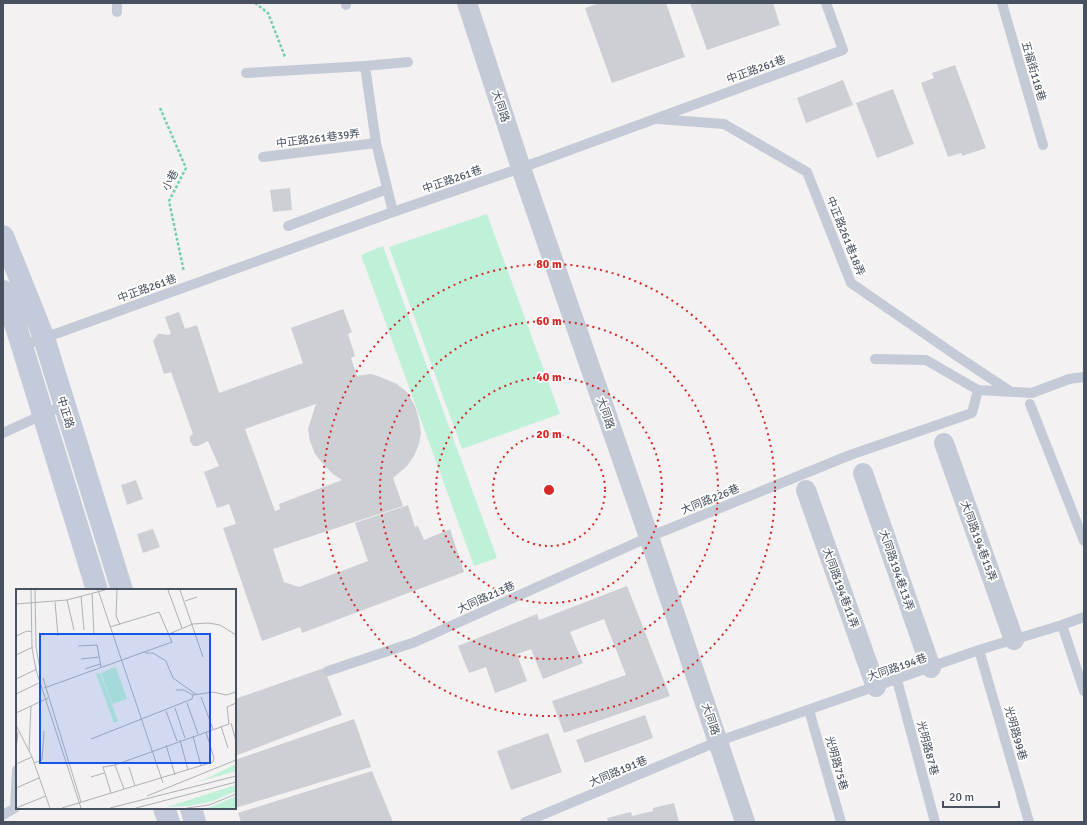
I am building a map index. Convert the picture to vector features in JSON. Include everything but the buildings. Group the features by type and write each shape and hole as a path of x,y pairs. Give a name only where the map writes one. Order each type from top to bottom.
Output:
{"main road":[{"name":"中正路","path":"3,236 44,338 122,589"},
{"name":"中正路","path":"5,302 22,346 97,589"},
{"path":"164,809 169,822"},
{"path":"191,809 195,822"}],"street":[{"name":"大同路","path":"467,3 521,168 719,741 745,822"},
{"name":"大同路194巷15弄","path":"944,443 1014,640"},
{"name":"大同路194巷13弄","path":"863,473 931,668"},
{"name":"大同路194巷11弄","path":"806,490 876,687"}],"lane":[{"name":"中正路261巷","path":"22,346 393,212 521,168 843,50 826,3"},
{"name":"五福街118巷","path":"1002,3 1042,146"},
{"path":"246,73 408,62"},
{"path":"365,66 376,143 393,212"},
{"name":"中正路261巷18弄","path":"654,119 724,124 807,172 851,283 1011,392"},
{"name":"中正路261巷39弄","path":"263,157 376,143"},
{"path":"288,226 388,189"},
{"path":"875,359 926,360 978,390 1032,393 1069,379 1084,377"},
{"name":"大同路226巷","path":"649,537 850,455 972,413 978,390"},
{"path":"1030,404 1084,541"},
{"path":"3,433 64,405"},
{"name":"大同路213巷","path":"328,671 415,642 649,537"},
{"name":"大同路194巷","path":"719,741 897,680 979,650 1084,617"},
{"path":"1062,625 1084,691"},
{"name":"光明路99巷","path":"979,650 1029,822"},
{"name":"光明路87巷","path":"897,680 935,822"},
{"name":"光明路75巷","path":"809,710 841,822"},
{"name":"大同路191巷","path":"526,822 719,741"},
{"path":"3,815 15,808 16,789"}],"path":[{"path":"255,3 268,13 290,71"},
{"name":"小巷","path":"160,108 186,168 169,201 187,287"}],"green space":[{"path":"487,214 560,414 462,449 389,247"},
{"path":"383,246 497,558 474,566 361,255"}]}
